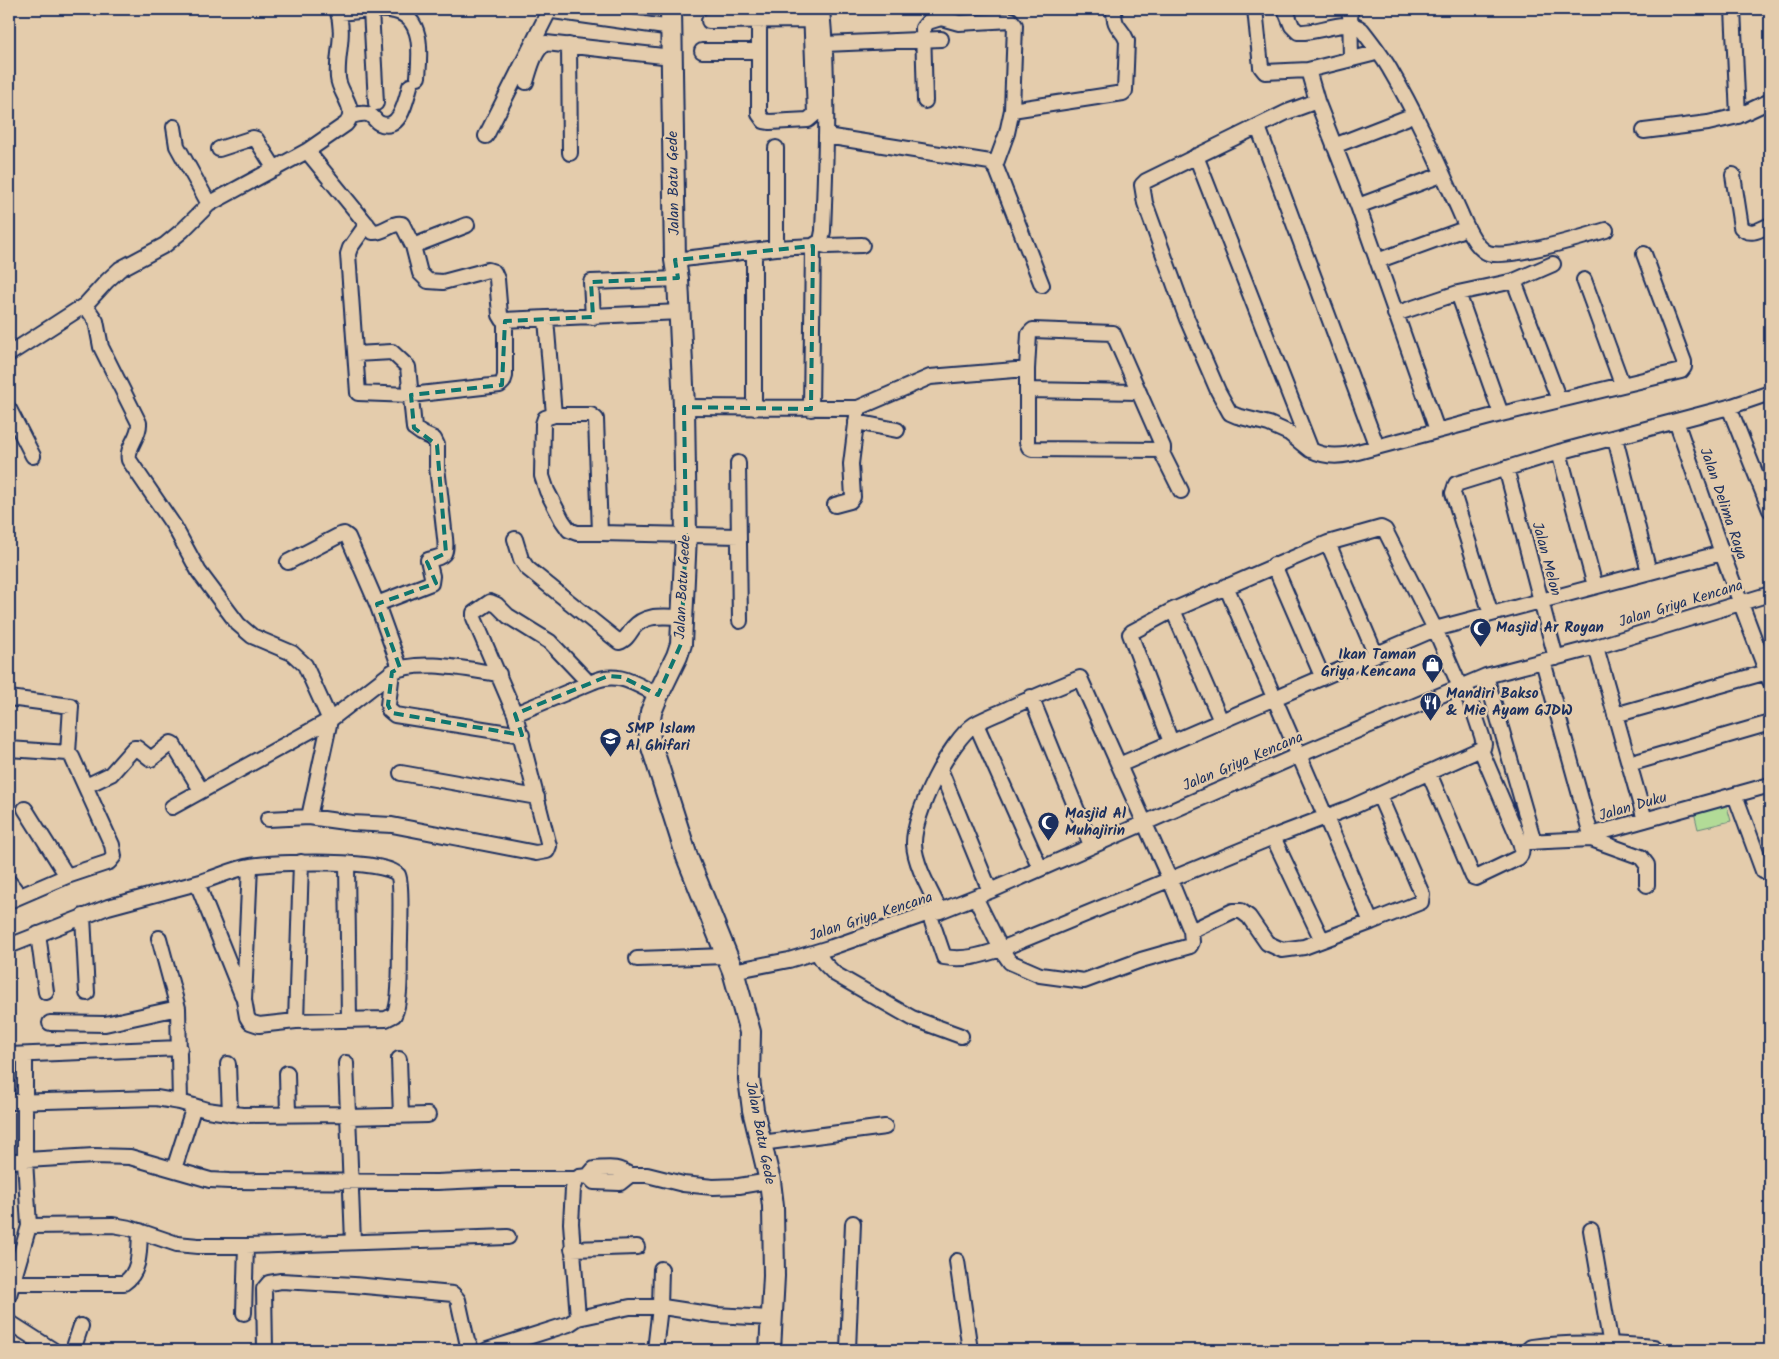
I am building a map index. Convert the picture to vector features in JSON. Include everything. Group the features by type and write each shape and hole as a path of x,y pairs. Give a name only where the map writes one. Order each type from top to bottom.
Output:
{"street":[{"path":"815,245 821,241 823,231 826,136 825,44 822,9"},
{"path":"1012,110 1124,93 1126,41 1124,34 1115,24 1114,9"},
{"path":"1255,9 1262,70 1269,72 1308,70 1372,54"},
{"path":"1285,9 1292,26 1298,32 1311,32 1349,24 1362,30 1393,74 1413,112 1466,226 1477,245 1486,253 1498,256 1564,243 1606,230"},
{"path":"1350,9 1351,59"},
{"path":"1733,9 1738,116"},
{"path":"371,10 376,103"},
{"path":"9,354 85,305 120,269 165,244 183,230 208,204 307,151 346,124 351,116 350,106 341,91 338,78 341,39 337,11 395,10 409,18 416,29 420,51 414,82 402,112 394,122 388,125 380,124 370,115 351,116"},
{"path":"486,136 544,11 671,18"},
{"path":"925,101 922,28 925,23 942,13 960,23 1011,20 1014,22 1012,110 1007,133 995,166"},
{"path":"709,21 759,20 811,14 815,114 808,120 770,122 764,121 761,117 759,108 759,20"},
{"name":"Jalan Batu Gede","path":"671,18 677,269 684,407 686,535 681,644 678,656 658,695 650,720 649,730 652,746 687,857 730,964 750,1032 749,1079 753,1110 770,1181 773,1206 774,1248 770,1350"},
{"path":"825,44 941,39"},
{"path":"526,82 537,52 546,43 672,57"},
{"path":"569,45 570,153"},
{"path":"702,51 759,51"},
{"path":"1308,70 1317,101 1358,206 1437,430"},
{"path":"1317,101 1287,112 1146,181 1142,185 1145,203 1187,319 1230,413 1269,424 1289,433 1318,454 1341,456 1501,414 1682,371 1684,362 1644,254"},
{"path":"1644,131 1708,123 1738,116 1770,101"},
{"path":"1334,146 1406,118"},
{"path":"174,127 177,146 208,204"},
{"path":"1258,127 1377,448"},
{"path":"826,136 985,160 995,166 1042,285"},
{"path":"219,148 253,138 256,139 274,170"},
{"path":"776,148 776,248"},
{"path":"307,151 375,232 398,223 402,224 413,246 420,273 428,281 443,282 488,270 494,272 497,279 500,315 505,321 505,376 500,385 411,395 358,393 348,254 350,248 367,224"},
{"path":"1196,156 1311,450"},
{"path":"1733,175 1741,227 1745,231 1750,232 1770,224"},
{"path":"1358,206 1436,177"},
{"path":"413,246 467,226"},
{"path":"1377,261 1458,231"},
{"path":"593,317 591,282 677,269 754,251 815,245 862,244"},
{"path":"811,409 815,245"},
{"path":"754,251 754,408"},
{"path":"1395,314 1458,293 1514,281 1553,264"},
{"path":"1584,280 1622,384"},
{"path":"1514,281 1559,400"},
{"path":"1458,293 1501,414"},
{"path":"85,305 96,320 102,347 139,423 139,433 128,452 129,460 174,526 202,577 238,624 252,636 292,653 306,665 330,720 308,817"},
{"path":"505,321 680,312"},
{"path":"546,319 554,415"},
{"path":"1161,451 1030,448 1027,442 1029,334 1033,330 1110,332 1114,335 1163,447 1161,451 1181,492"},
{"path":"356,354 392,352 408,367 414,428 434,439 438,445 437,467 446,550 440,557 428,560 432,576 431,583 377,604"},
{"path":"857,415 930,377 1027,369"},
{"path":"1027,390 1139,392"},
{"path":"1491,614 1453,490 1459,483 1559,452 1729,407 1770,392"},
{"path":"684,407 811,409 857,415 897,430"},
{"path":"1729,407 1770,510"},
{"path":"9,409 33,456"},
{"path":"600,533 596,419 591,415 554,415 545,418 543,424 542,476 546,491 569,530 600,533 739,536"},
{"path":"835,505 852,499 851,458 857,415"},
{"name":"Jalan Delima Raya","path":"1676,421 1722,553 1768,676"},
{"path":"1615,438 1649,572"},
{"path":"1559,452 1595,586"},
{"path":"738,463 740,621"},
{"name":"Jalan Melon","path":"1506,468 1540,601 1550,659"},
{"path":"974,897 1001,949 1010,962 1040,976 1084,981 1141,960 1190,946 1193,938 1191,931 1170,880 1120,765 1080,678 1032,697 976,724 968,730 940,769 921,808 914,844 934,912 944,957 955,959 974,958 1001,949 1170,880 1273,837 1379,796 1480,750 1483,748 1484,741 1463,686 1384,528 1328,543 1274,565 1173,610 1130,634 1172,742"},
{"path":"288,562 330,539 344,534 348,537 377,604 396,670 388,705 389,710 395,715 522,735"},
{"path":"515,540 527,568 620,642 643,619 652,616 682,617"},
{"path":"1328,543 1376,653"},
{"path":"1120,765 1322,676 1435,629 1722,553"},
{"path":"1274,565 1322,676"},
{"path":"1226,586 1371,922"},
{"name":"Jalan Griya Kencana","path":"637,959 730,964 789,960 817,952 990,891 1144,822 1486,676 1596,647 1770,594"},
{"path":"268,819 308,817 352,823 392,825 540,853 547,851 549,846 522,735 499,674 473,616 474,613 490,602 497,605 508,616 550,642 588,683"},
{"path":"1173,610 1221,721"},
{"path":"1596,647 1644,820"},
{"name":"Jalan Duku","path":"1550,659 1591,837 1644,820 1770,785"},
{"path":"172,807 330,720 396,670 430,665 499,674"},
{"path":"515,714 608,676 622,677 658,695"},
{"path":"1429,773 1474,878 1518,858 1527,842 1486,676"},
{"path":"1615,715 1768,676"},
{"path":"1032,697 1091,845"},
{"path":"9,698 71,706 68,753 86,786 112,845 114,856 109,862 67,876 14,898 9,882"},
{"path":"1629,764 1770,722"},
{"path":"976,724 1040,868"},
{"path":"86,786 111,774 134,748 140,750 146,757 151,759 171,743 201,790"},
{"path":"9,748 68,753"},
{"path":"1480,750 1527,842"},
{"path":"940,769 990,891"},
{"path":"401,773 537,797"},
{"path":"1735,795 1764,871"},
{"path":"1191,931 1237,910 1246,913 1267,943 1275,948 1290,950 1322,940 1421,902 1422,894 1379,796"},
{"path":"25,809 67,876"},
{"path":"1273,837 1322,940"},
{"path":"1527,842 1591,837 1641,858 1647,865 1647,884"},
{"path":"296,1021 301,862"},
{"path":"9,946 108,907 197,883 250,866 301,862 348,864 389,870 395,872 400,879 400,933 396,1010 394,1015 386,1019 253,1024 250,1022 247,1017 244,1000 197,883"},
{"path":"348,864 349,1020"},
{"path":"244,1000 250,866"},
{"path":"83,916 87,993"},
{"path":"38,934 46,992"},
{"path":"160,938 178,1008 180,1048 187,1104 174,1169"},
{"path":"817,952 824,963 835,974 850,983 912,1018 961,1036"},
{"path":"50,1023 105,1024 178,1008"},
{"path":"9,1055 180,1048"},
{"path":"25,1055 25,1160 29,1226 11,1289 124,1283 136,1269 140,1231"},
{"path":"400,1059 401,1116"},
{"path":"346,1063 353,1242"},
{"path":"228,1064 230,1114"},
{"path":"287,1072 288,1115"},
{"path":"9,1102 156,1098 230,1114 428,1115"},
{"path":"761,1143 885,1127"},
{"path":"9,1161 94,1156 130,1157 210,1180 230,1181 437,1182 582,1177"},
{"path":"578,1318 572,1249 572,1200 573,1189 582,1177 594,1169 620,1168 630,1176 647,1175 683,1184 712,1187 739,1186 770,1181"},
{"path":"848,1350 853,1223"},
{"path":"29,1226 113,1225 140,1231 177,1244 198,1246 508,1237"},
{"path":"1591,1230 1597,1348"},
{"path":"244,1312 246,1246"},
{"path":"572,1249 637,1247"},
{"path":"957,1261 970,1350"},
{"path":"655,1350 660,1307 661,1269"},
{"path":"265,1350 264,1289 269,1283 281,1281 354,1285 453,1294 458,1300 472,1350"},
{"path":"487,1350 569,1324 578,1318 630,1307 660,1307 715,1316 772,1318"},
{"path":"9,1322 53,1350"},
{"path":"73,1350 81,1326"},
{"path":"1532,1350 1563,1346 1652,1350"}],"highlighted area":[{"path":"813,246 811,409 684,407 686,535 681,644 658,695 622,677 608,676 515,714 522,735 392,713 388,705 392,672 400,668 377,604 436,583 427,562 446,553 437,445 414,428 411,395 502,385 505,321 593,317 591,282 678,278 675,260"}],"green space":[{"path":"1726,803 1731,821 1698,829 1694,812"}],"place":[{"name":"Masjid Ar Royan","path":"1480,647"},
{"name":"Ikan Taman Griya Kencana","path":"1432,683"},
{"name":"Mandiri Bakso & Mie Ayam GJDW","path":"1430,722"},
{"name":"SMP Islam Al Ghifari","path":"610,757"},
{"name":"Masjid Al Muhajirin","path":"1049,842"}]}
